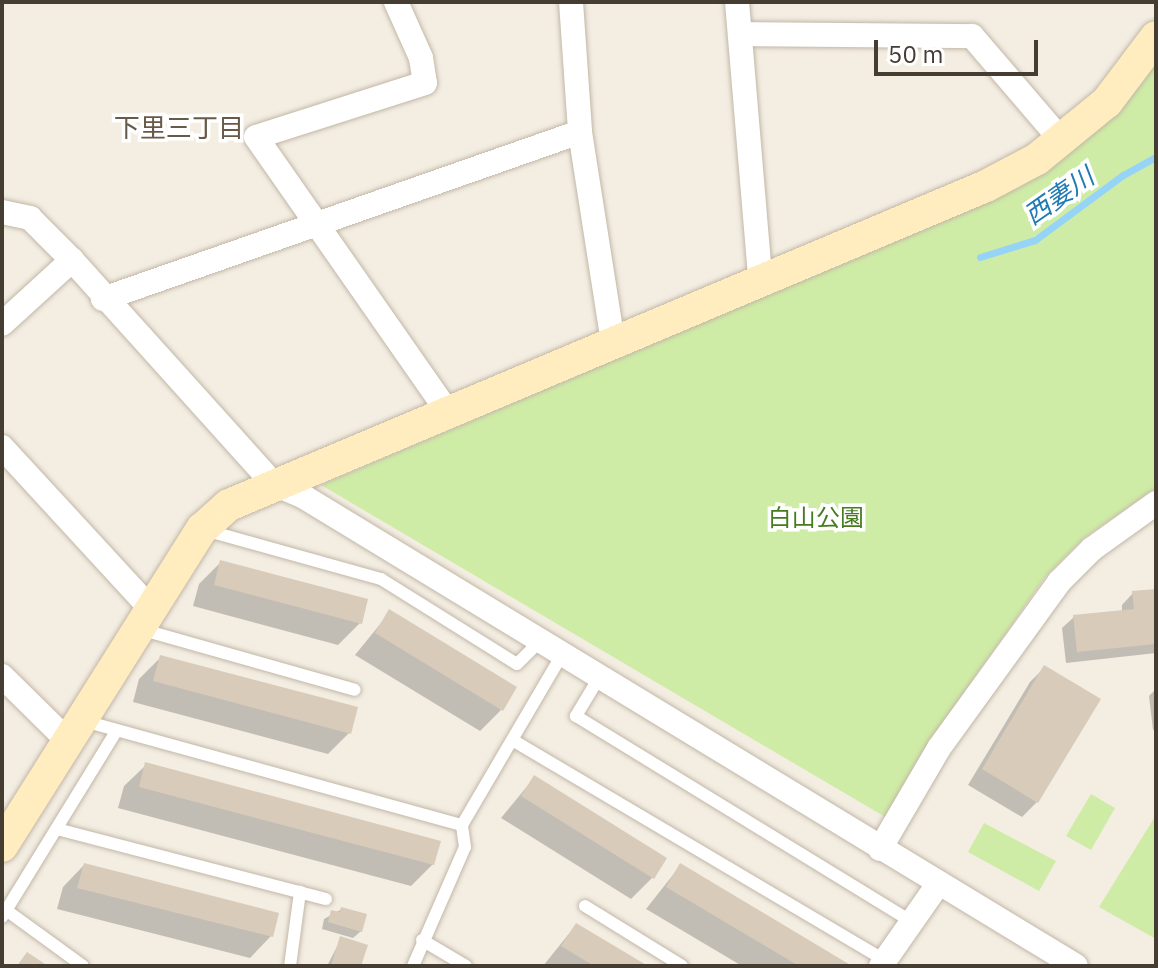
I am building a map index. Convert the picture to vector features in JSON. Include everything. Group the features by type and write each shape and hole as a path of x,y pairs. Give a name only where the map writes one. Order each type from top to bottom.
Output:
{"street":[{"path":"396,2 421,58 425,83 256,137 448,412"},
{"path":"571,2 580,132 613,342"},
{"path":"737,2 760,277"},
{"path":"740,34 972,36 1061,140"},
{"path":"2,846 202,529 229,505 760,277 986,186 1061,140 1107,102 1156,37"},
{"path":"103,299 316,227 580,132"},
{"path":"2,212 30,218 72,260 103,299 274,484 304,497 1076,966"},
{"path":"2,324 72,260"},
{"path":"2,447 144,618"},
{"path":"880,849 939,748 1059,582 1092,549 1156,503"},
{"path":"2,676 74,730"},
{"path":"884,964 939,883"}],"lane":[{"path":"202,529 381,579 517,664 541,640"},
{"path":"144,618 355,690"},
{"path":"413,966 465,847 462,825 563,653"},
{"path":"600,676 576,716 914,923"},
{"path":"74,730 116,732 462,825"},
{"path":"83,966 4,914 116,732"},
{"path":"514,741 884,964"},
{"path":"57,829 326,899"},
{"path":"290,966 300,892"},
{"path":"585,906 682,966"},
{"path":"422,940 466,966"}],"green space":[{"name":"白山公園","path":"1156,64 1156,488 1085,537 1046,576 929,742 887,818 321,485 1020,187 1090,136"},
{"path":"1091,794 1115,808 1091,850 1066,836"},
{"path":"1156,815 1156,939 1099,907"},
{"path":"984,823 1056,861 1039,891 968,852"}],"building":[{"path":"220,560 368,599 362,624 214,585"},
{"path":"1156,589 1156,644 1077,652 1073,615 1134,609 1132,591"},
{"path":"389,609 517,687 503,711 375,633"},
{"path":"160,655 358,707 351,734 153,681"},
{"path":"1044,665 1101,699 1038,803 982,769"},
{"path":"145,762 441,841 434,865 139,787"},
{"path":"534,775 667,858 654,879 521,796"},
{"path":"84,863 279,913 273,937 77,888"},
{"path":"680,863 852,966 799,966 666,887"},
{"path":"341,907 367,914 362,932 328,922 331,910 340,912"},
{"path":"576,923 648,966 594,966 561,946"},
{"path":"340,936 368,945 361,966 331,966"},
{"path":"27,952 48,966 17,966"}],"waterway":[{"name":"西妻川","path":"980,257 1035,240 1123,175 1156,157"}],"district":[{"name":"下里三丁目","path":"179,128"}]}
